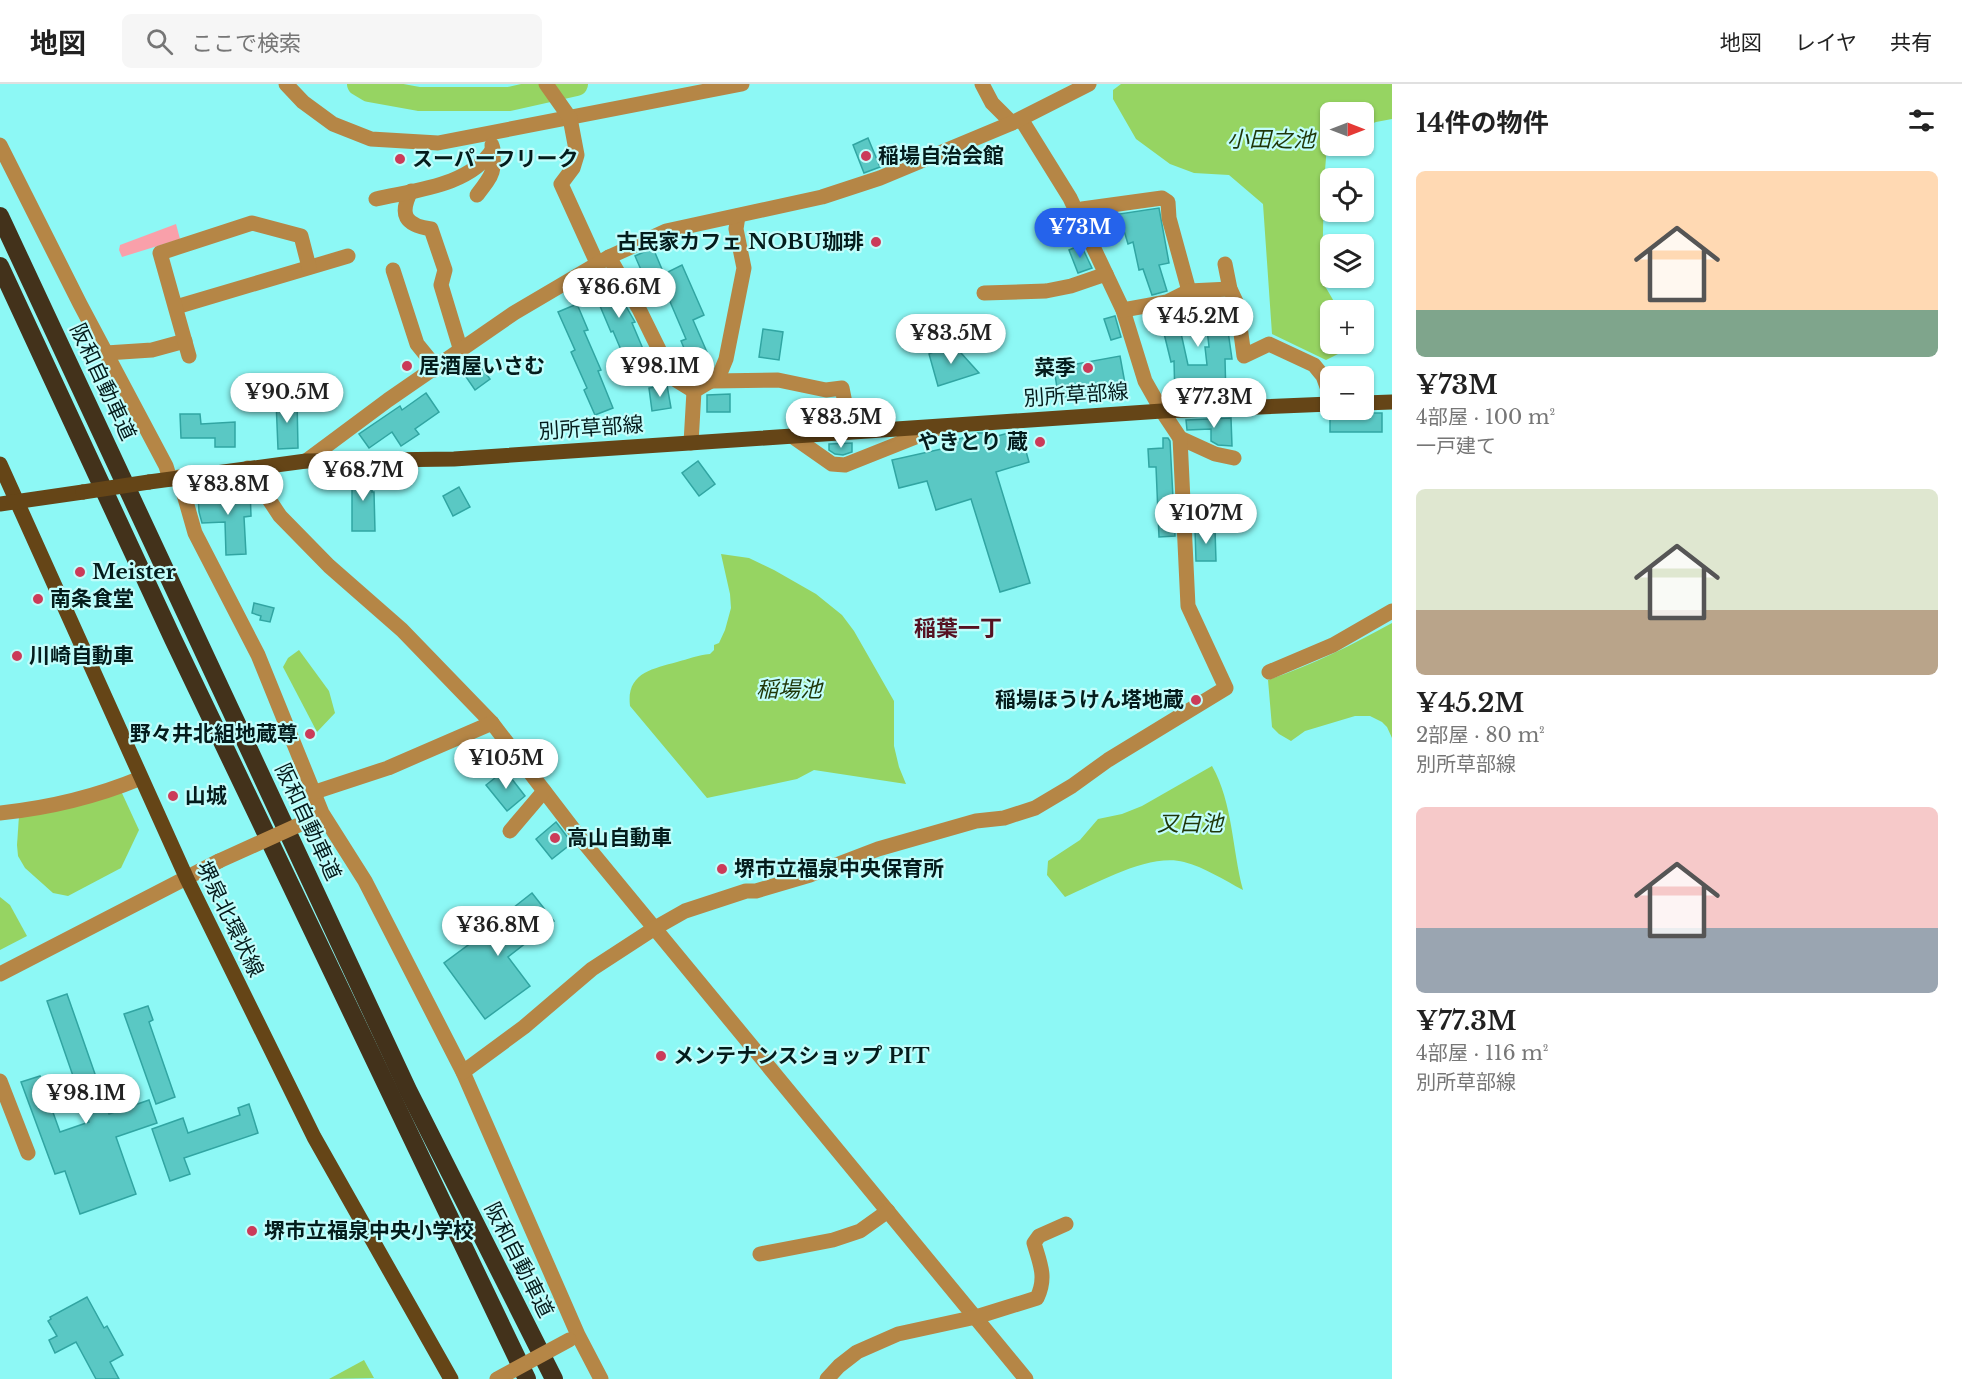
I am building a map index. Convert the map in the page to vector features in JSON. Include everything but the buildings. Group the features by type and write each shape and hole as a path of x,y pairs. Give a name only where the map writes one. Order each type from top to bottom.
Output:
{"highway":[{"name":"阪和自動車道","path":"0,216 408,1090 554,1379"},
{"name":"阪和自動車道","path":"0,266 173,639 527,1379"}],"main road":[{"path":"1374,403 1392,402"},
{"name":"別所草部線","path":"0,504 306,461 454,459 1162,411 1320,404"},
{"name":"堺泉北環状線","path":"0,464 187,879 314,1137 451,1379"}],"street":[{"path":"286,84 303,102 333,124 371,139 438,143 742,84"},
{"path":"546,84 570,118 577,154 573,168 561,184 603,260 639,309 673,378 694,392"},
{"path":"463,1072 524,1027 592,969 655,928 685,912 746,891 756,891 810,875 878,849 976,821 1020,814 1035,808 1072,786 1108,760 1226,688 1188,606 1180,438 1145,381 1123,310 1070,198 1017,121 993,103 982,84"},
{"path":"306,461 388,400 514,314 603,260 666,231 822,197 880,178 1017,121 1089,84"},
{"path":"477,195 492,177 495,163 491,133"},
{"path":"0,145 106,353 166,466 175,478 195,533 258,655 315,792 318,815 365,881 463,1072 574,1337 601,1379"},
{"path":"376,199 444,183 480,165 493,148"},
{"path":"411,191 404,206 405,213 410,223 431,230 445,270 441,285 461,351"},
{"path":"1076,212 1082,208 1162,198 1168,202 1169,218 1190,291"},
{"path":"694,392 719,376 726,359 744,268 736,229 738,216"},
{"path":"106,353 187,349 160,253 252,223 301,236 309,267"},
{"path":"176,307 348,256"},
{"path":"1225,264 1230,289 1237,304 1244,356 1269,344 1314,364 1320,372"},
{"path":"393,270 417,344 430,360 434,370"},
{"path":"984,293 1046,291 1071,286 1106,274"},
{"path":"1123,310 1167,302 1190,291 1230,289"},
{"path":"712,381 778,380 826,390 842,388 846,408 842,432"},
{"path":"691,442 694,392"},
{"path":"792,436 832,464 844,465 945,425"},
{"path":"1180,438 1215,454 1234,458"},
{"path":"248,468 280,516 329,566 402,630 492,723 581,839 1026,1379"},
{"path":"1269,672 1333,645 1392,611"},
{"path":"315,792 388,768 492,723"},
{"path":"0,813 83,799 141,778"},
{"path":"510,831 544,791"},
{"path":"0,974 219,861 318,815"},
{"path":"0,1081 28,1153"},
{"path":"760,1254 833,1240 860,1231 888,1211"},
{"path":"827,1379 857,1352 898,1334 976,1317 1037,1298 1043,1277 1035,1243 1039,1236 1066,1224"},
{"path":"497,1379 574,1337"}],"shaded area":[{"path":"176,224 180,239 122,257 119,250 120,245"}],"water":[{"name":"小田之池","path":"1121,84 1392,84 1392,119 1374,123 1374,102 1320,102 1320,156 1326,156 1325,168 1320,168 1320,222 1323,222 1323,234 1320,234 1320,288 1326,288 1333,300 1320,300 1320,354 1338,354 1326,360 1272,334 1263,204 1229,175 1194,173 1170,164 1136,139 1113,99 1113,90"},
{"name":"稲場池","path":"721,554 749,558 774,570 816,594 842,615 854,631 894,701 894,746 906,784 814,770 797,779 707,798 630,706 632,686 643,674 659,667 710,654 714,650 714,645 719,643 731,608"},
{"path":"1392,623 1392,738 1382,722 1370,716 1355,716 1305,731 1291,741 1272,727 1268,680 1332,654"},
{"path":"299,650 329,691 335,713 317,732 283,667 288,658"},
{"name":"又白池","path":"1212,766 1219,780 1228,811 1243,890 1199,867 1170,860 1140,865 1065,897 1047,875 1048,861 1080,840 1098,819 1122,814 1142,806"},
{"path":"121,791 139,830 121,868 68,896 53,893 25,868 18,856 19,816"},
{"path":"0,897 10,905 27,936 0,950"},
{"path":"364,1360 374,1378 329,1379"}],"waterway":[{"path":"359,84 369,90 419,99 509,99 576,84"}],"place":[{"name":"稲場自治会館","path":"866,156"},
{"name":"スーパーフリーク","path":"400,159"},
{"name":"古民家カフェ NOBU珈琲","path":"876,242"},
{"name":"居酒屋いさむ","path":"407,366"},
{"name":"菜季","path":"1088,368"},
{"name":"やきとり 蔵","path":"1040,442"},
{"name":"Meister","path":"80,572"},
{"name":"南条食堂","path":"38,599"},
{"name":"川崎自動車","path":"17,656"},
{"name":"稲場ほうけん塔地蔵","path":"1196,700"},
{"name":"野々井北組地蔵尊","path":"310,734"},
{"name":"山城","path":"173,796"},
{"name":"高山自動車","path":"555,838"},
{"name":"堺市立福泉中央保育所","path":"722,869"},
{"name":"メンテナンスショップ PIT","path":"661,1056"},
{"name":"堺市立福泉中央小学校","path":"252,1231"}],"district":[{"name":"稲葉一丁","path":"958,628"}]}
